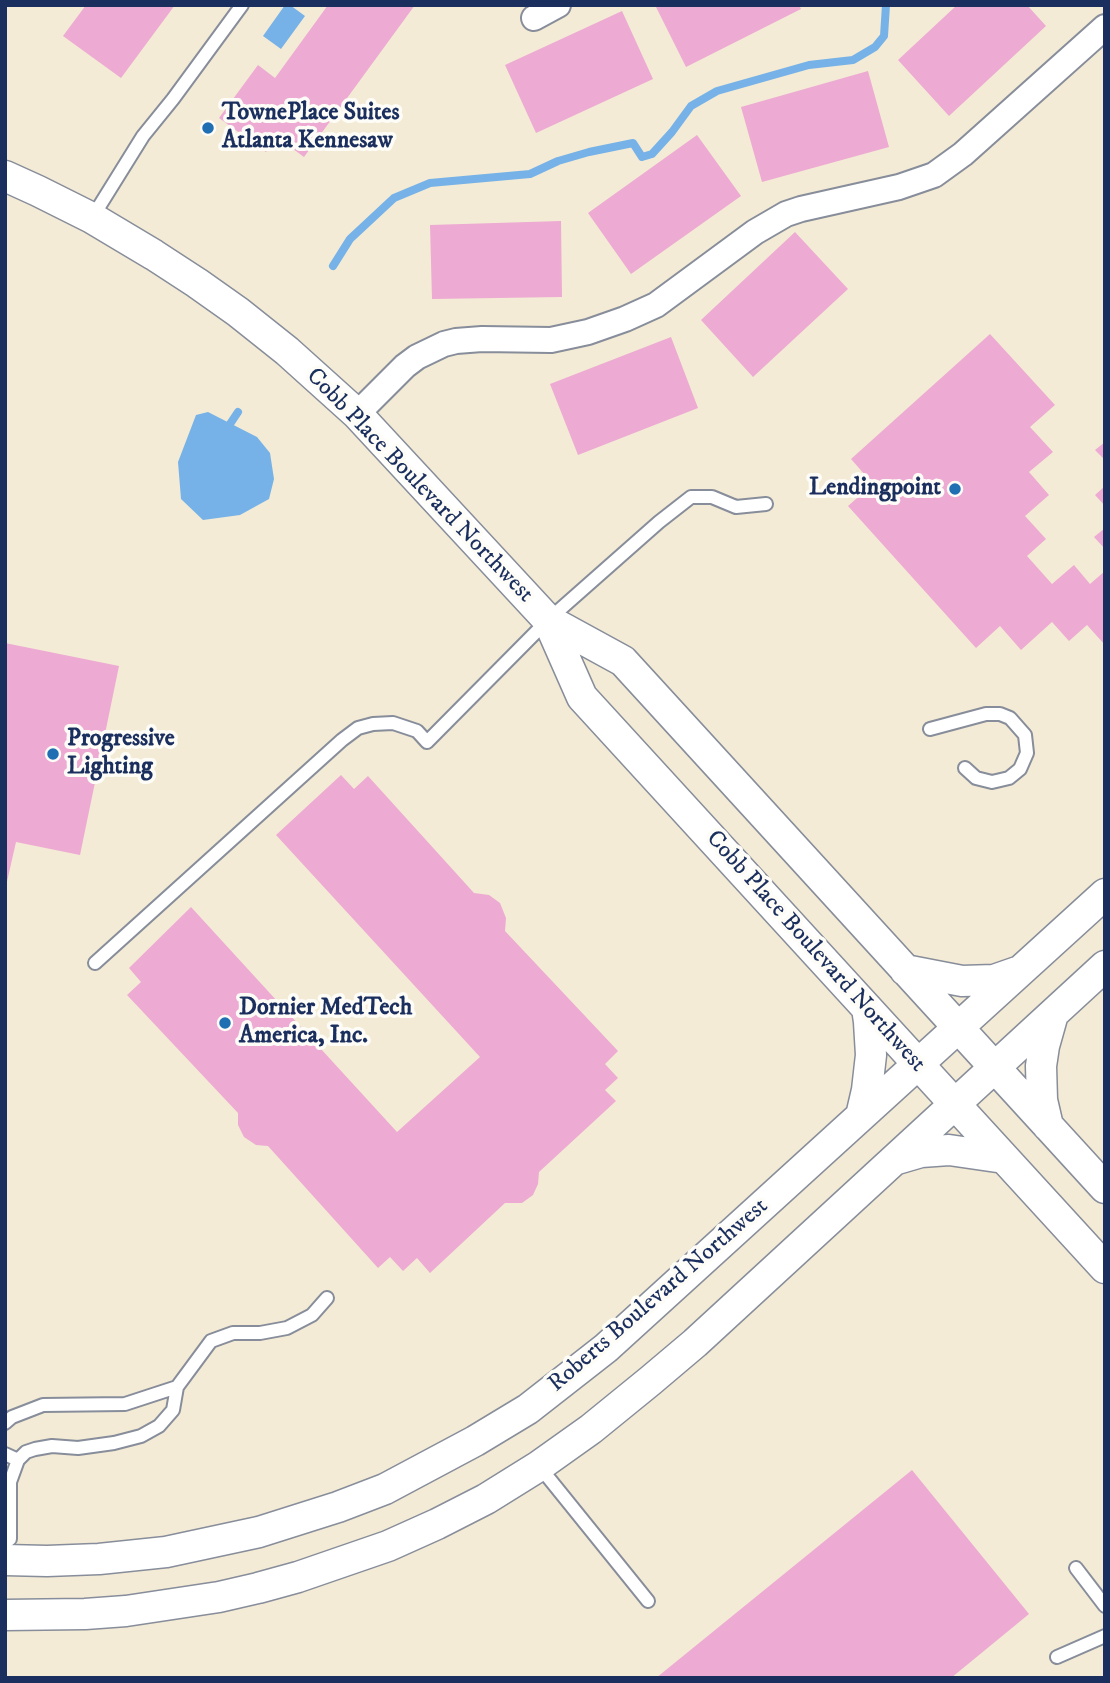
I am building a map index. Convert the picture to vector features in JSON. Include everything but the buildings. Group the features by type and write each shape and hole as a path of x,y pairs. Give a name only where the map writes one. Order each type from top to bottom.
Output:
{"street":[{"path":"534,18 558,5"},
{"path":"357,414 405,366 444,344 482,339 551,340 588,332 656,304 755,232 786,214 899,187 934,175 963,154 1105,27"},
{"name":"Cobb Place Boulevard Northwest","path":"5,176 92,218 154,255 238,312 287,351 357,414 548,620 623,661 1105,1188"},
{"name":"Cobb Place Boulevard Northwest","path":"548,620 582,697 1105,1268"},
{"name":"Roberts Boulevard Northwest","path":"5,1560 99,1559 166,1552 292,1523 385,1489 528,1409 623,1333 1105,894"},
{"path":"5,1615 85,1614 153,1608 219,1597 298,1577 388,1546 486,1499 601,1422 677,1358 1105,966"},
{"path":"905,970 944,979 970,981 995,980 1020,971"},
{"path":"860,1116 870,1068 871,1039 867,1008"},
{"path":"1049,1126 1042,1100 1041,1066 1053,1013"},
{"path":"893,1160 921,1152 949,1150 1004,1158"}],"lane":[{"path":"92,218 143,136 242,5"},
{"path":"94,963 358,728 393,723 417,731 427,742 548,620 691,497 712,496 736,507 766,504"},
{"path":"930,729 986,714 1000,714 1010,718 1025,735 1027,752 1020,769 1009,778 992,782 976,778 965,768"},
{"path":"5,1543 10,1539 10,1482 18,1460 26,1452 52,1446 78,1448 114,1443 141,1436 159,1426 173,1410 177,1387 211,1341 233,1333 260,1333 287,1328 312,1315 327,1298"},
{"path":"5,1423 12,1417 43,1405 125,1404 177,1387"},
{"path":"5,1454 18,1460"},
{"path":"539,1466 648,1601"},
{"path":"1076,1568 1105,1606"},
{"path":"1057,1657 1105,1636"}],"water":[{"path":"285,5 290,5 305,16 281,49 263,36"},
{"path":"208,412 257,437 270,453 274,479 269,499 240,515 203,520 181,499 178,462 196,415"}],"waterway":[{"path":"333,266 350,239 394,198 430,183 530,174 558,161 633,143 642,157 652,154 691,106 717,91 809,65 853,60 875,47 884,36 886,5"},
{"path":"230,424 238,412"}],"place":[{"name":"TownePlace Suites Atlanta Kennesaw","path":"208,128"},
{"name":"Lendingpoint","path":"955,489"},
{"name":"Progressive Lighting","path":"53,754"},
{"name":"Dornier MedTech America, Inc.","path":"225,1023"}]}
